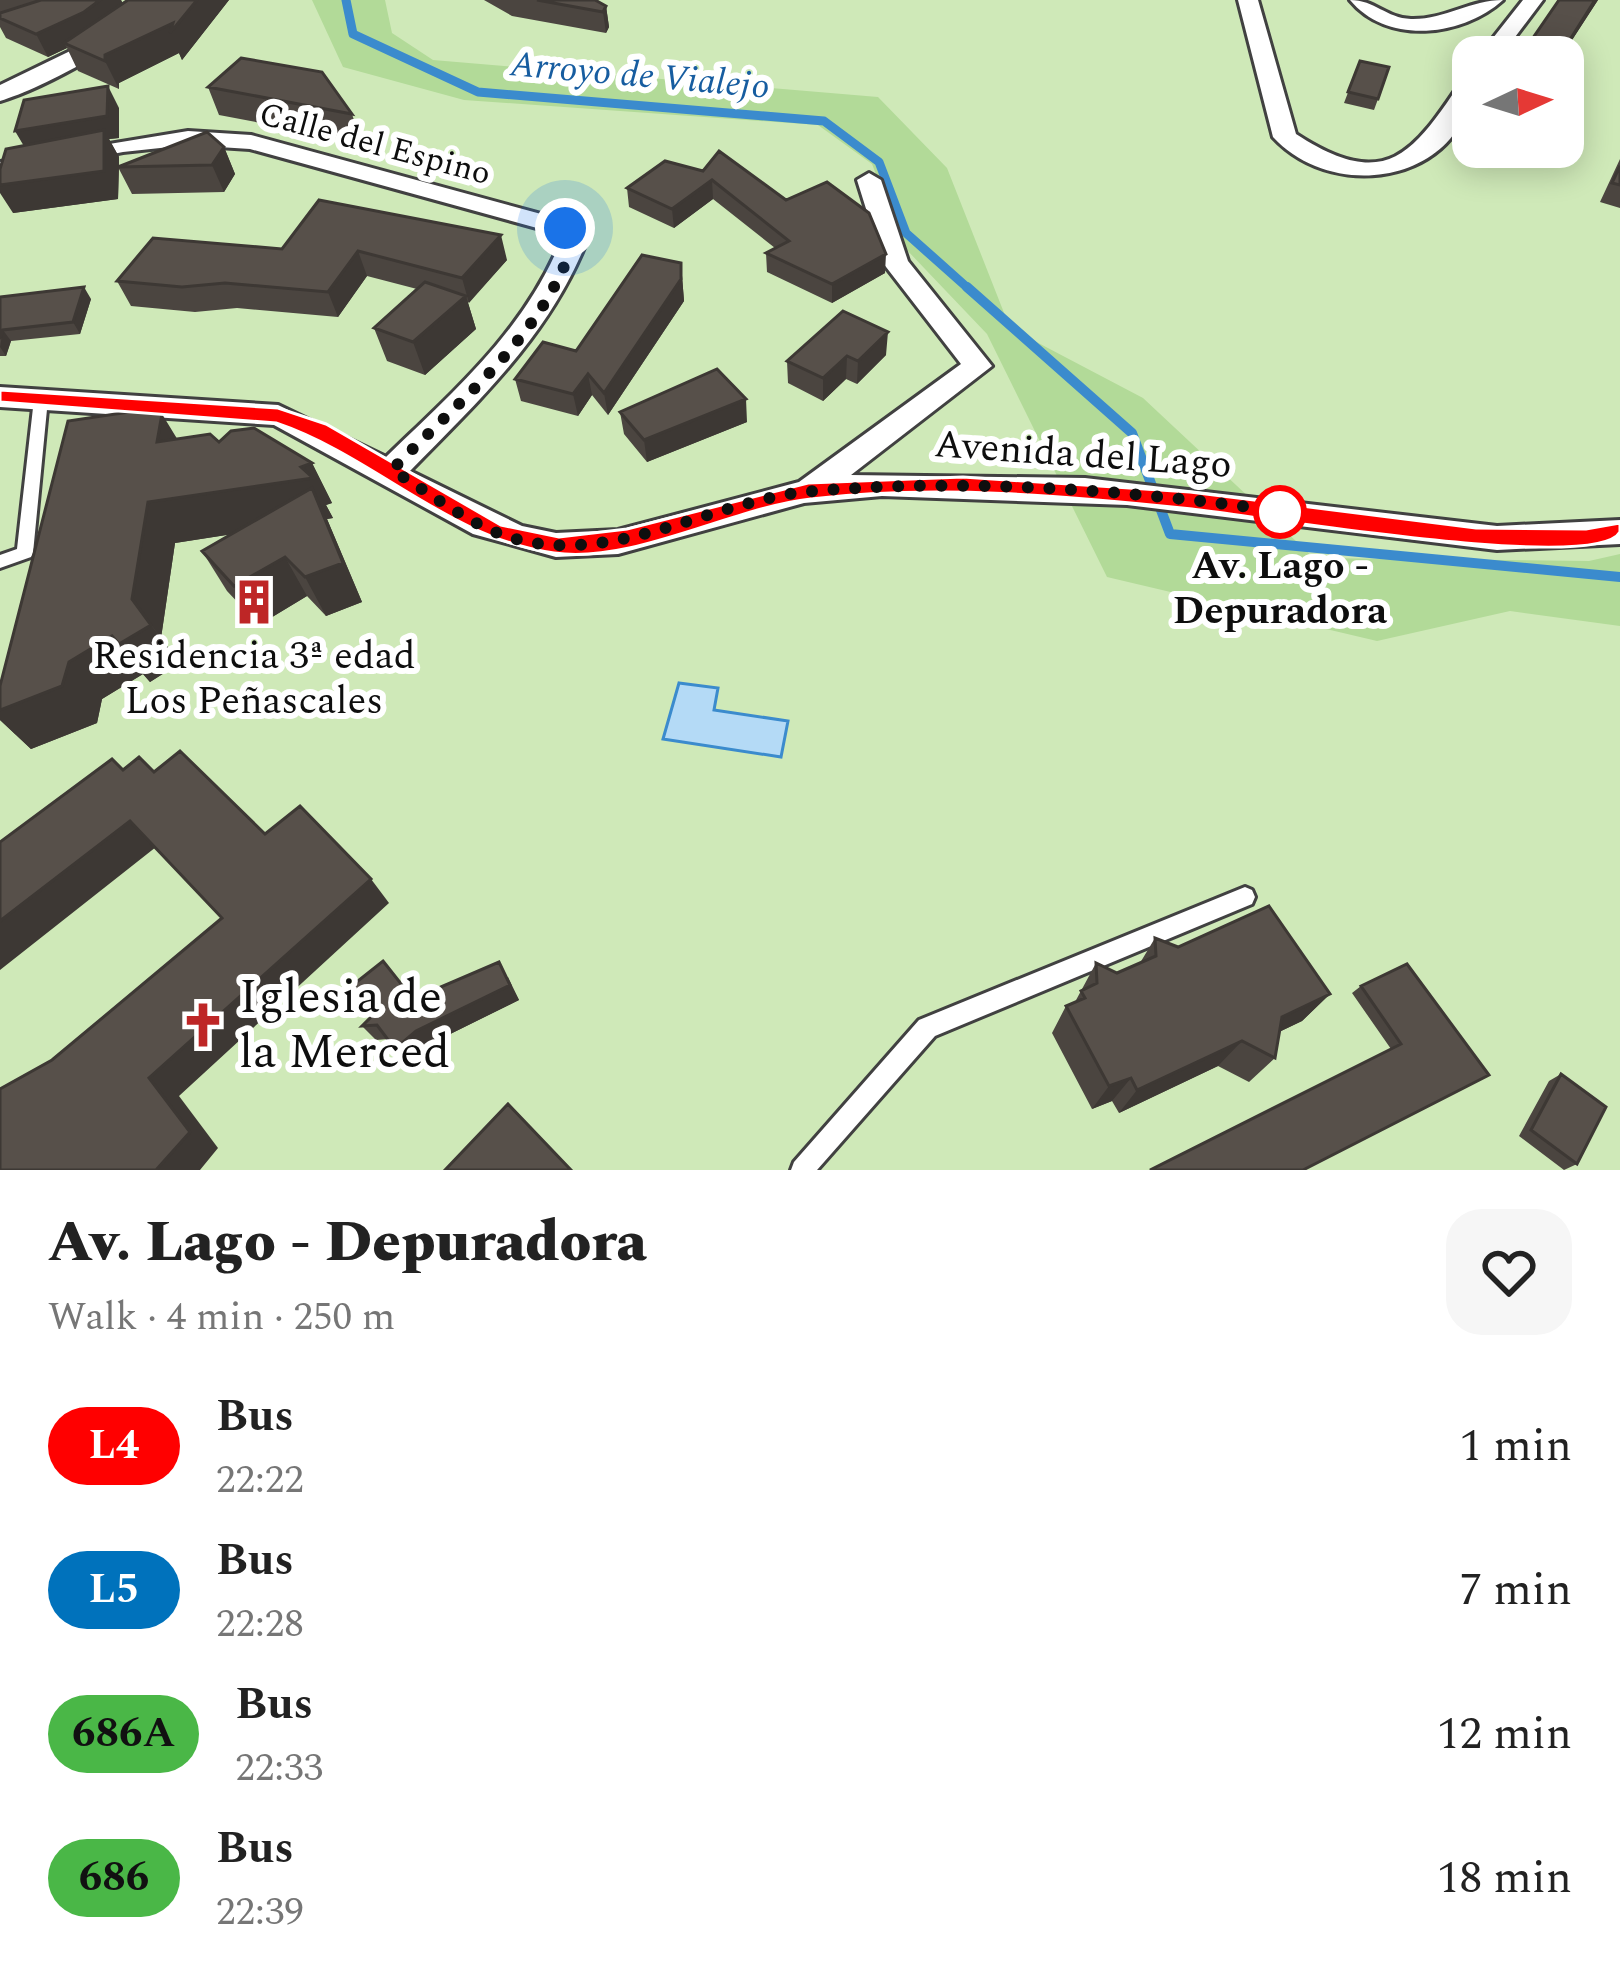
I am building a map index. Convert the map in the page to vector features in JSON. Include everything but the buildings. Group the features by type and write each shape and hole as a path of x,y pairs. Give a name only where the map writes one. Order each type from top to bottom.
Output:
{"street":[{"path":"0,94 96,46 147,14 158,0"},
{"path":"1248,0 1285,137 1339,166 1383,169 1418,157 1452,110"},
{"path":"1360,0 1377,16 1423,26 1446,24 1492,0"},
{"path":"1504,36 1525,3"},
{"name":"Calle del Espino","path":"0,169 123,145 188,138 251,142 565,228 573,243 560,285 529,330 392,470"},
{"path":"808,491 978,366 896,263 868,180"},
{"name":"Avenida del Lago","path":"0,397 278,416 319,429 495,532 559,545 627,537 808,491 963,485 1190,501 1438,534 1514,539 1620,532"}],"lane":[{"path":"0,562 25,553 40,399"},
{"path":"802,1170 927,1028 1245,897"}],"green space":[{"path":"0,0 1620,0 1620,1170 0,1170"},
{"path":"312,0 385,0 392,33 433,60 878,97 947,168 1010,328 1143,398 1314,558 1589,561 1620,554 1620,626 1510,611 1377,641 1107,577 987,334 905,248 872,164 818,125 464,100 343,67"}],"water":[{"path":"679,683 718,688 714,710 788,721 781,757 663,739"}],"waterway":[{"name":"Arroyo de Vialejo","path":"346,0 353,34 478,92 824,121 879,162 906,233 970,290"},
{"path":"967,287 1132,433 1170,534 1620,577"}],"bus line":[{"name":"L4","path":"0,397 278,416 319,429 495,532 559,545 627,537 808,491 963,485 1190,501 1476,537 1586,537 1620,532"}],"place":[{"name":"Av. Lago - Depuradora","path":"1280,512"},
{"name":"Residencia 3ª edad Los Peñascales","path":"254,602"},
{"name":"Iglesia de la Merced","path":"203,1025"}],"route":[{"path":"565,228 573,243 560,285 529,330 392,470 495,532 559,545 627,537 808,491 963,485 1286,512 1280,512"}]}
